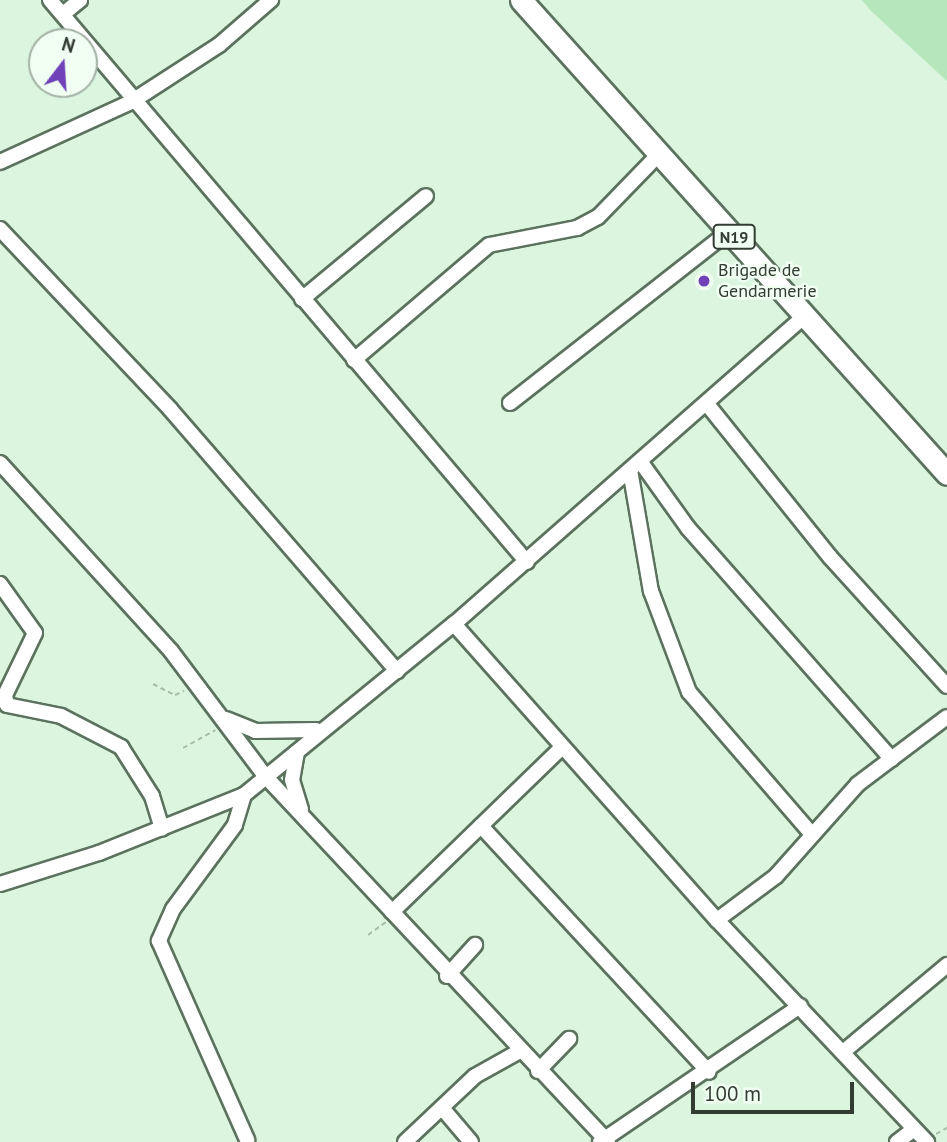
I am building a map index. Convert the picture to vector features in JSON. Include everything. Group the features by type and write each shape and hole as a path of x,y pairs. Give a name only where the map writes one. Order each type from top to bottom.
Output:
{"highway":[{"name":"N19","path":"521,0 947,474"}],"street":[{"path":"50,0 64,14 131,102 527,562"},
{"path":"64,14 80,0"},
{"path":"0,162 131,102 219,45 271,0"},
{"path":"354,360 489,245 578,228 598,217 660,153"},
{"path":"302,299 426,196"},
{"path":"0,229 170,409 397,671"},
{"path":"510,403 729,231"},
{"path":"0,884 162,829 244,795 316,730 397,671 527,562 804,316"},
{"path":"706,404 830,557 947,686"},
{"path":"0,463 198,685 266,777 394,914 447,976 604,1141 709,1072 800,1006"},
{"path":"635,466 892,759"},
{"path":"635,466 651,592 689,692 810,832"},
{"path":"0,584 35,633 5,695 7,705 61,716 121,747 152,796 162,829"},
{"path":"454,624 717,920 927,1142"},
{"path":"717,920 776,876 810,832 892,759 947,717"},
{"path":"225,719 256,731 316,730"},
{"path":"394,914 562,747"},
{"path":"299,748 292,780 302,815"},
{"path":"244,795 235,825 173,909 159,941 247,1140"},
{"path":"481,826 709,1072"},
{"path":"447,976 475,945"},
{"path":"843,1052 947,965"},
{"path":"538,1071 569,1039"},
{"path":"405,1142 475,1076 520,1051"},
{"path":"443,1109 471,1142"},
{"path":"897,1142 914,1129"}],"path":[{"path":"153,684 175,695 198,685"},
{"path":"183,748 202,741 225,719"},
{"path":"368,935 394,914"}],"green space":[{"path":"862,0 947,0 947,81 870,10"}],"place":[{"name":"Brigade de Gendarmerie","path":"704,281"}]}
